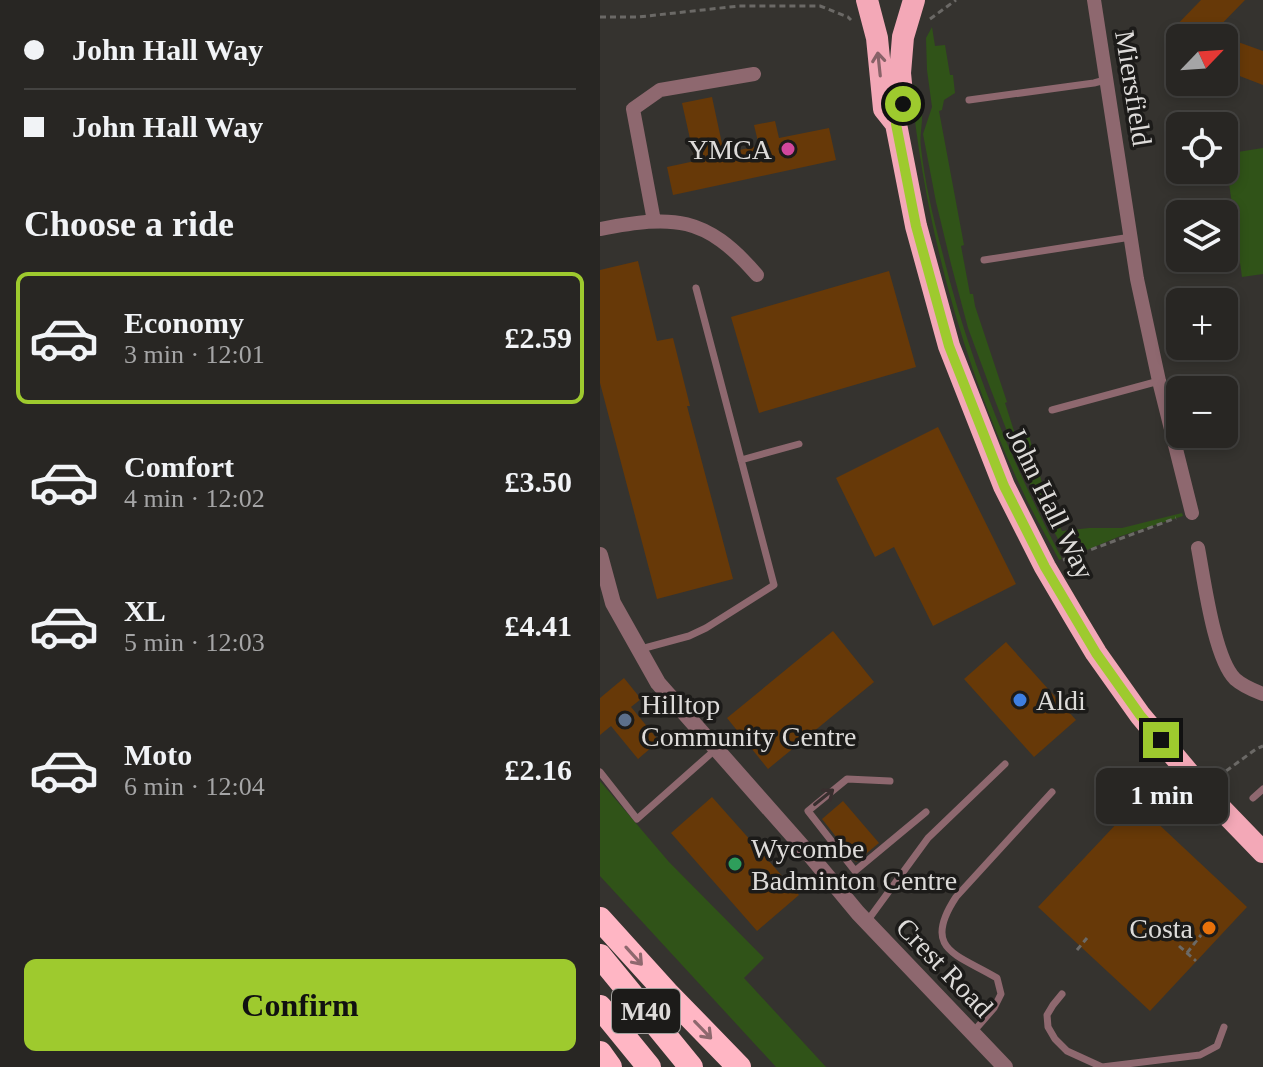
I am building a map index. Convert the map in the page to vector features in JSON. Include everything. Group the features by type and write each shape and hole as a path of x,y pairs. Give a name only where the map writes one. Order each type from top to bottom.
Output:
{"highway":[{"path":"866,0 887,8 898,7 912,0"},
{"name":"John Hall Way","path":"866,0 877,38 884,109 896,124 916,226 949,346 1004,486 1045,567 1096,653 1140,715 1202,789 1263,852"},
{"name":"John Hall Way","path":"896,124 903,104 900,73 903,37 912,0"},
{"name":"M40","path":"600,919 739,1067"},
{"name":"M40","path":"600,956 691,1067"},
{"name":"M40","path":"600,1007 649,1067"},
{"name":"M40","path":"600,1053 610,1067"}],"street":[{"name":"Miersfield","path":"1094,0 1137,279 1192,513"},
{"path":"654,221 633,109 660,90 754,74"},
{"path":"600,229 654,221 678,221 723,242 757,275"},
{"path":"1198,548 1223,661 1234,678 1248,689 1263,694"},
{"name":"Crest Road","path":"600,555 613,603 658,683 867,922 1005,1067"}],"lane":[{"path":"969,100 1107,79"},
{"path":"984,260 1131,237"},
{"path":"639,650 706,628 774,585 696,288"},
{"path":"1052,410 1159,381"},
{"path":"741,460 799,444"},
{"path":"600,772 637,819 716,749"},
{"path":"867,922 928,838 1005,764"},
{"path":"890,781 847,779 808,811 855,871 926,812"},
{"path":"1253,798 1263,789"},
{"path":"972,1033 994,1008 1001,994 997,978 956,957 943,942 941,929 956,897 1052,792"},
{"path":"1062,994 1047,1015 1048,1027 1067,1051 1102,1067 1200,1055 1217,1046 1224,1027"}],"path":[{"path":"924,24 956,0"},
{"path":"600,17 638,17 739,6 820,6 848,17 855,25"},
{"path":"1045,567 1192,513"},
{"path":"1202,789 1263,746"},
{"path":"1187,953 1201,935"},
{"path":"1077,950 1087,938"},
{"path":"1179,946 1196,961"}],"green space":[{"path":"932,27 935,46 945,45 950,75 953,75 955,93 944,100 939,111 970,294 973,294 1015,434 1028,432 1045,494 1062,531 1122,528 1182,513 1183,516 1118,537 1068,558 1041,507 1015,452 968,328 936,202 923,134 932,107 926,38"},
{"path":"916,85 922,105 921,144 925,174 953,292 993,408 1025,484 1062,559 1059,560 1026,499 1001,442 964,343 936,242 926,190 911,86"},
{"path":"1263,148 1263,274 1242,277 1238,248 1238,200 1231,200 1229,184 1238,184 1238,152"},
{"path":"600,781 669,862 764,958 744,978 826,1067 776,1067 600,876"}],"building":[{"path":"1201,0 1245,0 1222,24 1178,24"},
{"path":"1238,42 1263,51 1263,85 1238,75"},
{"name":"YMCA","path":"712,97 724,153 759,146 754,125 775,121 779,138 829,128 836,160 673,195 667,167 695,161 682,103"},
{"path":"638,261 657,341 673,338 690,406 687,406 733,579 657,599 600,383 600,270"},
{"path":"889,271 916,367 759,413 731,317"},
{"path":"938,427 1016,584 933,626 894,547 875,557 836,478"},
{"path":"833,631 874,682 768,769 727,718"},
{"name":"Aldi","path":"1006,642 1076,720 1034,757 964,679"},
{"path":"624,678 641,699 631,707 659,741 638,759 611,726 600,735 600,698"},
{"name":"Wycombe Badminton Centre","path":"712,797 799,895 757,931 671,833"},
{"path":"843,801 879,843 856,862 822,819"},
{"path":"1136,803 1247,907 1150,1011 1038,907"}],"place":[{"name":"YMCA","path":"788,149"},
{"name":"Aldi","path":"1020,700"},
{"name":"Hilltop Community Centre","path":"625,720"},
{"name":"Wycombe Badminton Centre","path":"735,864"},
{"name":"Costa","path":"1209,928"}],"route":[{"path":"903,104 896,124 916,226 949,346 1004,486 1045,567 1096,653 1161,740"}]}
